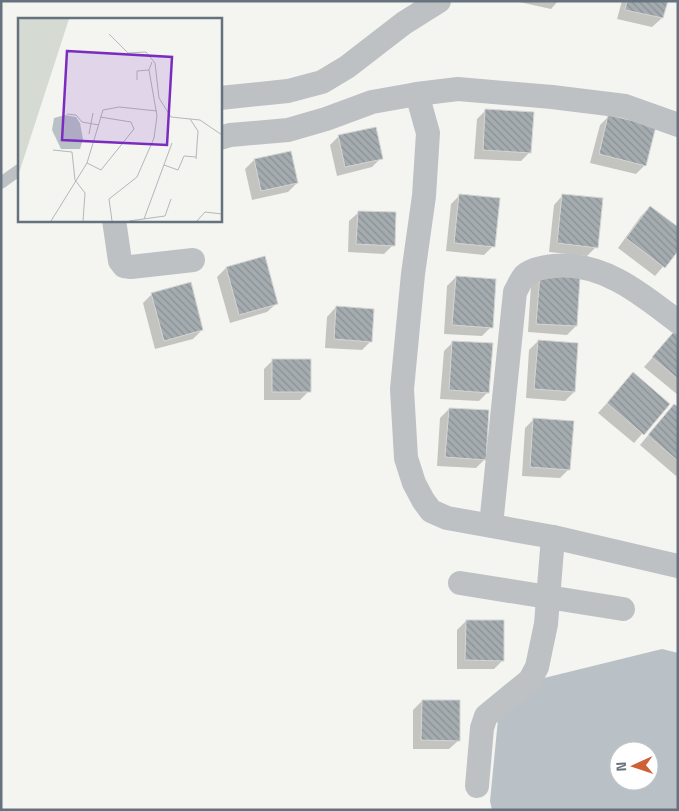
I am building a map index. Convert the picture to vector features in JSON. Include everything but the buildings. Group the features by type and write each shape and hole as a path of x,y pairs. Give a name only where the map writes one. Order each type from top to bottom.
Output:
{"street":[{"path":"221,98 288,91 322,82 347,67 404,23 439,1"},
{"path":"221,138 230,135 288,130 326,119 372,102 458,89 552,97 625,106 678,125"},
{"path":"417,94 428,133 424,196 413,274 402,389 406,458 414,483 431,511 447,518 554,537 678,566"},
{"path":"114,221 120,261 124,266 131,268 193,260"},
{"path":"492,525 515,292 525,275 543,267 568,264 601,273 622,281 678,322"},
{"path":"477,786 482,728 486,716 530,680 537,667 546,624 554,537"},
{"path":"460,583 623,609"}],"lane":[{"path":"1,183 18,171"}],"shaded area":[{"path":"662,649 678,653 678,810 492,810 490,801 499,709 544,678"}]}
